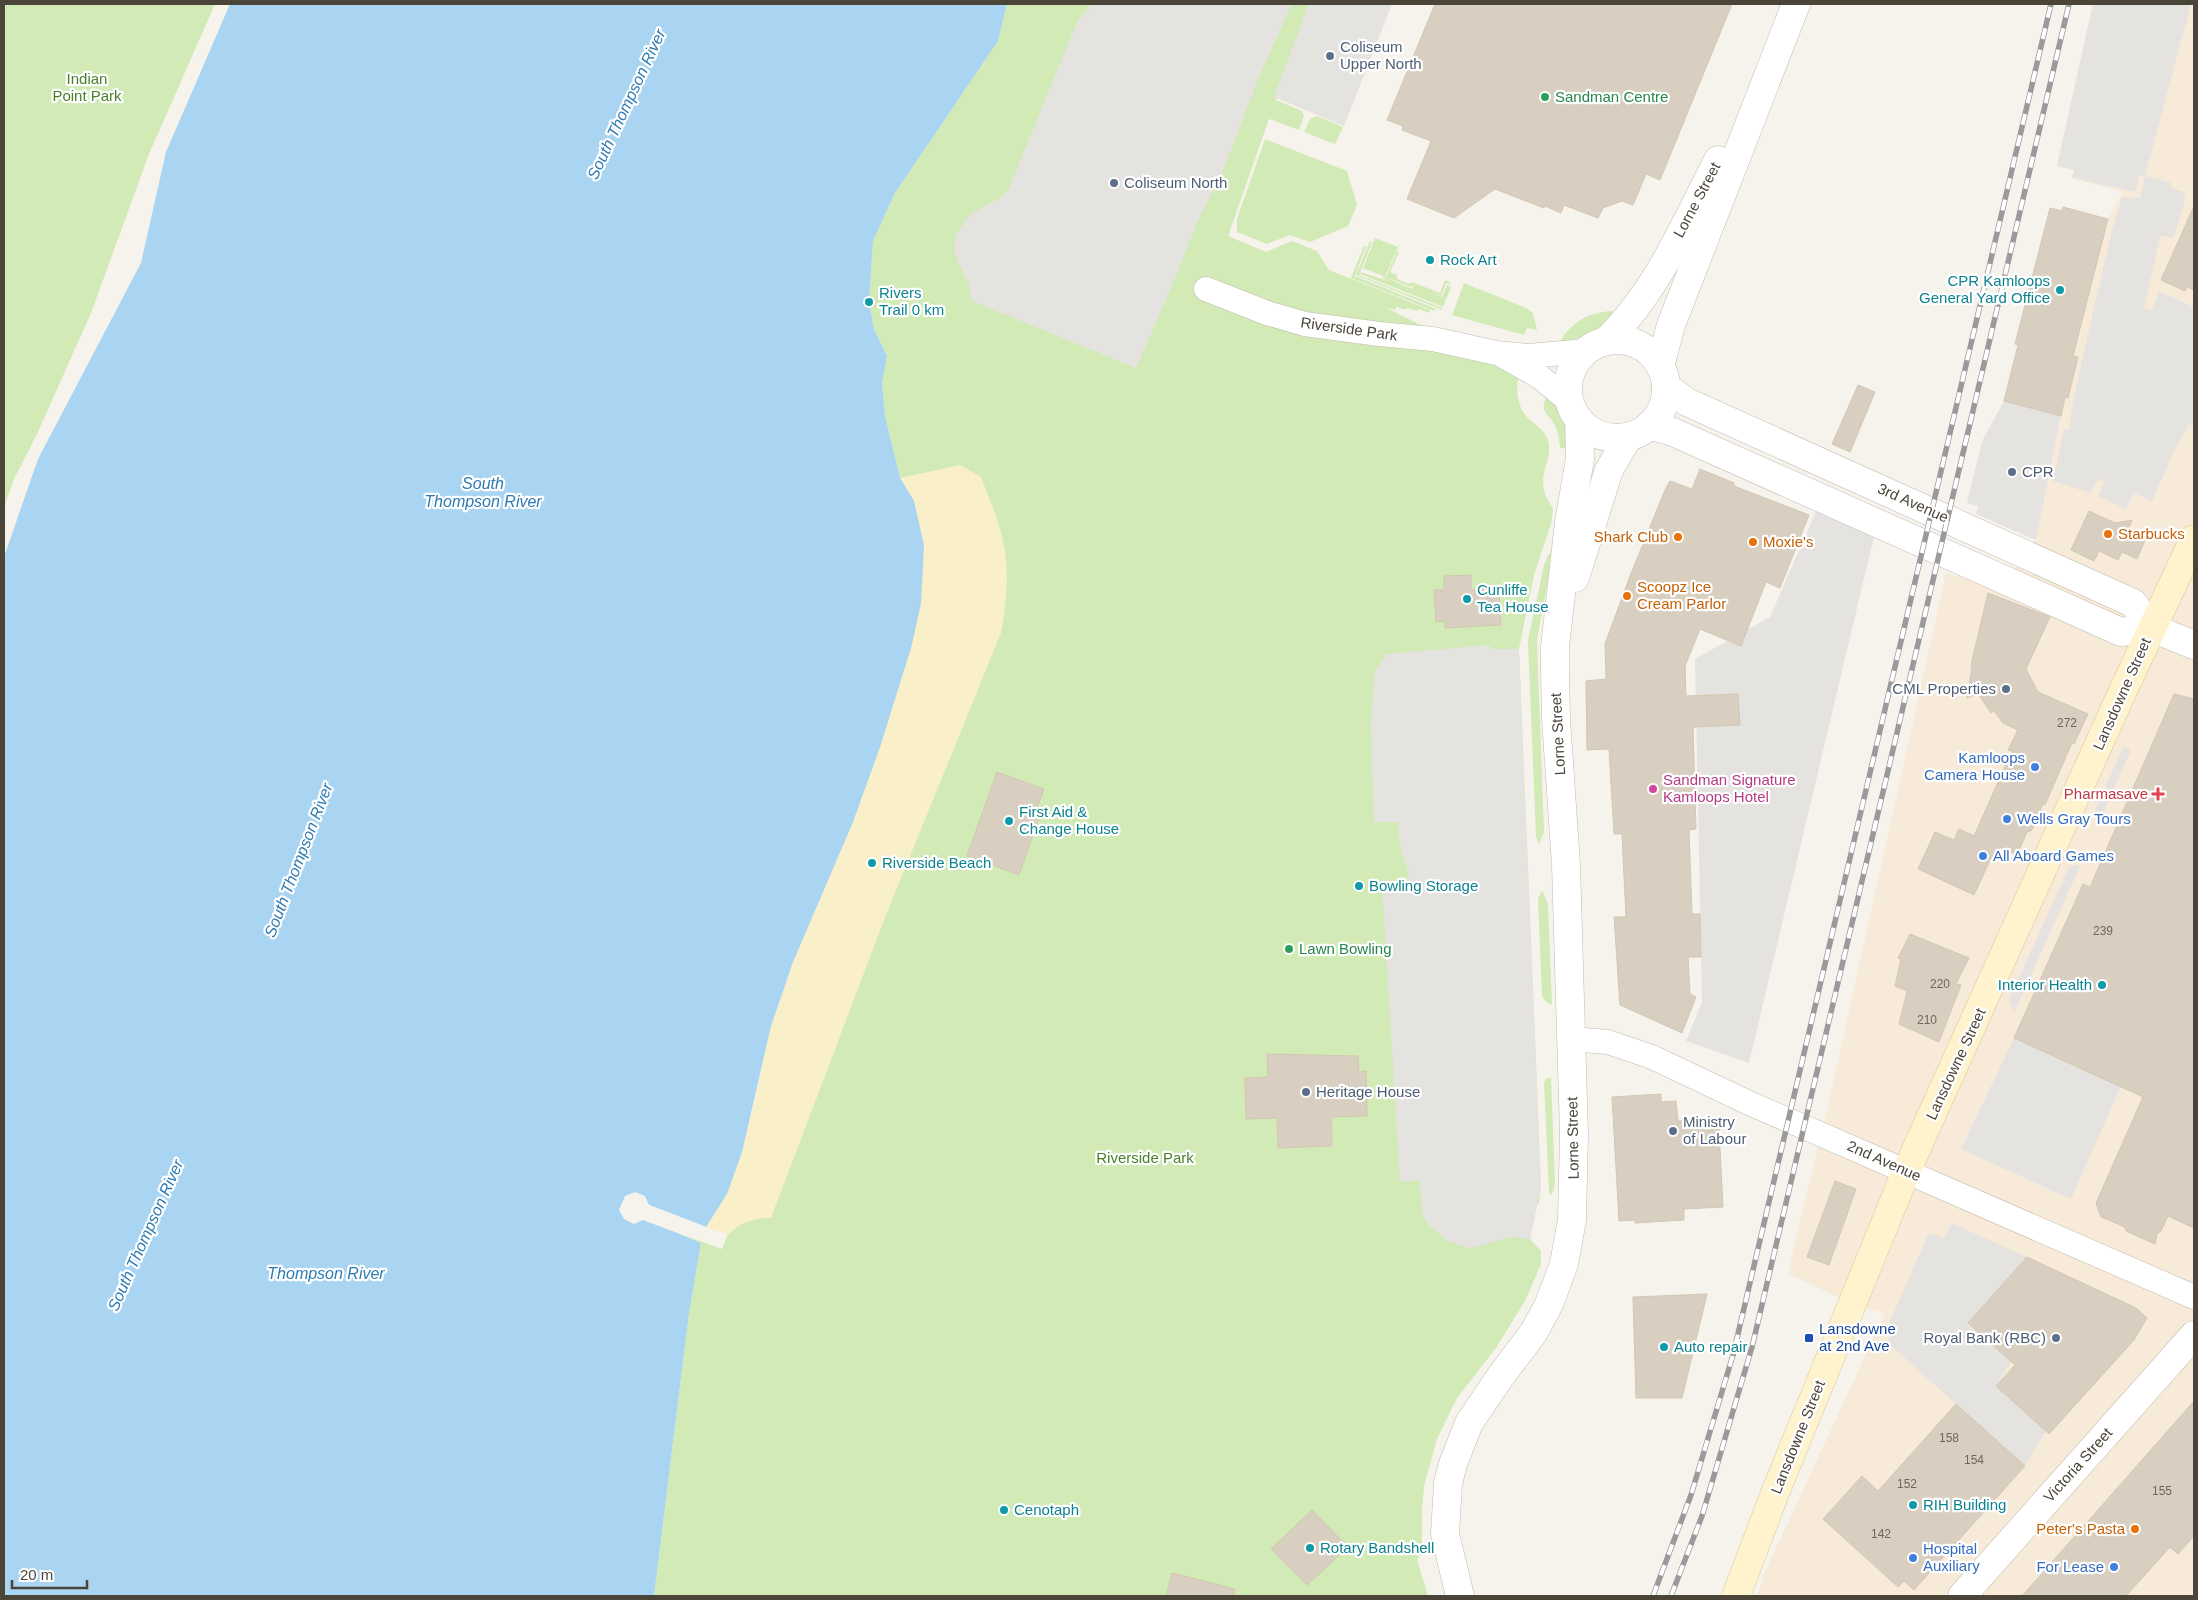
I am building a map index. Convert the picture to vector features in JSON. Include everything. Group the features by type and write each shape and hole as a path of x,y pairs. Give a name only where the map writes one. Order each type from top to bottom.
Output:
{"main road":[{"name":"Lansdowne Street","path":"1736,1596 1775,1493 1906,1172 2194,539"}],"street":[{"name":"Lorne Street","path":"1663,376 1671,325 1796,4"},
{"name":"Lorne Street","path":"1596,346 1636,309 1651,288 1777,51"},
{"name":"Riverside Park","path":"1206,289 1267,313 1305,324 1453,342 1496,353 1529,356 1596,346"},
{"path":"1639,431 1658,414 1664,401 1663,376 1653,355 1632,342 1619,340 1596,346 1576,361 1570,374 1568,388 1574,411 1590,429 1602,435 1615,438 1639,431 1682,436 2121,632 2152,628 2194,645"},
{"name":"Riverside Park","path":"1496,353 1540,377 1574,411"},
{"name":"3rd Avenue","path":"1663,376 1687,402 2133,602 2152,628"},
{"name":"Lorne Street","path":"1460,1596 1445,1534 1448,1483 1456,1454 1469,1423 1482,1402 1525,1346 1542,1317 1560,1277 1569,1241 1574,1179 1571,1039 1566,865 1556,719 1555,647 1569,522 1580,459 1574,411"},
{"name":"Lorne Street","path":"1555,647 1608,470 1639,431"},
{"name":"2nd Avenue","path":"1571,1039 1608,1042 1652,1057 1749,1103 2194,1297"},
{"name":"Victoria Street","path":"1962,1596 2194,1335"}],"shaded area":[{"name":"Coliseum North","path":"1092,4 1292,4 1259,77 1220,178 1197,222 1136,368 972,301 969,284 954,250 956,235 969,215 1002,197 1009,188 1078,20"},
{"name":"Coliseum Upper North","path":"1309,4 1392,4 1344,126 1274,97"},
{"path":"2093,4 2194,4 2194,1596 1757,1596 1765,1572 1885,1313 1851,1304 1789,1274 1946,573 2007,589 2010,587 2020,551 2036,540 2065,397 2068,398 2078,357 2073,356 2109,217 2123,192 2072,178 2074,170 2057,166"},
{"path":"2093,4 2191,4 2145,176 2171,183 2171,188 2185,192 2184,205 2173,238 2160,236 2144,308 2151,311 2159,292 2194,307 2194,426 2189,424 2174,451 2152,501 2134,493 2126,509 2098,496 2104,482 2098,479 2090,493 2053,481 2064,429 2069,430 2073,401 2108,247 2122,197 2140,198 2145,177 2139,176 2136,192 2072,178 2074,170 2057,166"},
{"name":"CPR","path":"2004,401 2061,416 2036,540 1976,514 1978,506 1967,503 1982,441"},
{"path":"1818,507 1875,532 1749,1063 1686,1041 1702,1002 1695,659 1770,617"},
{"path":"1488,645 1493,649 1519,649 1541,1186 1530,1240 1517,1237 1507,1238 1468,1248 1448,1241 1428,1224 1422,1213 1420,1181 1400,1181 1382,882 1405,881 1409,873 1400,847 1398,822 1374,822 1371,722 1375,670 1387,654"},
{"path":"2123,747 2131,750 2097,827 2094,813"},
{"path":"2081,864 2014,1013 2009,1000 2069,867"},
{"path":"2014,1038 2121,1086 2071,1199 1961,1149"},
{"path":"1952,1223 2027,1257 1968,1323 2011,1362 1996,1386 2046,1431 2025,1466 1887,1342 1899,1327 1889,1323 1929,1233 1944,1238"}],"green space":[{"name":"Indian Point Park","path":"4,4 215,4 149,154 91,313 37,434 14,479 4,507"},
{"name":"Riverside Park","path":"1007,4 1309,4 1276,100 1302,111 1304,116 1299,130 1269,119 1228,236 1266,252 1292,241 1317,251 1329,270 1430,310 1429,313 1419,309 1417,311 1407,308 1406,310 1397,307 1395,310 1385,307 1519,375 1517,392 1522,409 1525,415 1547,438 1549,455 1543,478 1543,487 1553,509 1551,524 1534,575 1519,649 1541,1186 1539,1204 1537,1204 1530,1239 1541,1251 1541,1264 1526,1299 1496,1348 1457,1398 1437,1439 1424,1486 1422,1551 1417,1560 1428,1596 654,1596 689,1313 701,1243 643,1220 722,1249 728,1234 706,1227 727,1194 902,681 900,478 885,416 882,383 887,356 874,329 869,302 873,241 895,193 998,41"},
{"path":"1317,116 1343,127 1335,144 1304,132 1310,119"},
{"path":"1265,139 1347,171 1357,205 1348,226 1310,242 1290,235 1267,244 1237,232 1237,219"},
{"path":"1375,238 1398,247 1385,277 1412,289 1414,285 1411,287 1386,277 1397,251 1399,252 1390,272 1397,275 1397,279 1410,284 1412,282 1440,293 1445,280 1451,283 1450,285 1446,283 1441,296 1431,292 1442,297 1447,285 1451,287 1443,307 1360,274 1361,272 1388,281 1383,276 1363,268"},
{"path":"1370,241 1372,242 1359,275 1442,308 1442,310 1356,275"},
{"path":"1364,246 1366,246 1355,276 1436,309 1435,311 1351,278"},
{"path":"1464,283 1526,308 1533,313 1537,330 1527,328 1524,335 1452,315"},
{"path":"1623,312 1589,335 1559,344 1563,336 1581,320 1596,313"},
{"path":"1547,394 1563,419 1570,448 1560,448 1556,427 1544,409"},
{"path":"1549,553 1553,554 1537,640 1544,832 1539,844 1536,837 1528,640 1544,565"},
{"path":"1542,890 1548,904 1552,1005 1546,1002 1542,996 1538,899"},
{"path":"1551,1077 1555,1184 1551,1196 1549,1191 1544,1083 1546,1079"}],"sand":[{"name":"Riverside Beach","path":"960,465 981,477 1002,536 1007,584 1001,633 886,915 771,1218 748,1222 738,1226 729,1234 706,1227 727,1194 752,1112 771,1026 793,962 853,822 880,747 911,648 921,603 914,501 900,478"}],"water":[{"path":"230,4 1007,4 998,41 895,193 873,241 869,302 874,329 887,356 882,383 885,416 900,478 914,501 924,545 921,603 911,648 880,747 853,822 793,962 771,1026 742,1152 727,1194 706,1227 649,1205 644,1219 701,1243 689,1313 654,1596 4,1596 4,557 38,459 141,263 166,152"}],"pier":[{"path":"635,1192 645,1196 649,1205 709,1228 705,1229 652,1209 653,1216 649,1219 704,1243 643,1220 634,1224 624,1219 619,1210 625,1196"}],"building":[{"name":"Sandman Centre","path":"1435,4 1732,4 1660,180 1646,174 1633,205 1622,201 1603,208 1598,218 1564,205 1561,213 1495,189 1454,218 1407,199 1431,141 1402,130 1403,126 1387,120"},
{"path":"2194,206 2194,290 2187,287 2185,291 2161,280"},
{"name":"CPR Kamloops General Yard Office","path":"2063,207 2108,219 2073,356 2078,357 2068,398 2065,397 2061,416 2004,401 2018,345 2015,344 2050,208 2062,211"},
{"path":"1858,385 1875,392 1850,452 1832,444"},
{"name":"Sandman Signature Kamloops Hotel","path":"1700,469 1734,483 1734,486 1809,515 1780,588 1766,582 1741,646 1700,629 1685,666 1686,696 1738,694 1740,725 1693,727 1696,829 1689,830 1692,914 1700,914 1701,957 1688,957 1690,994 1696,997 1682,1033 1620,1005 1614,917 1626,917 1622,834 1614,834 1609,749 1587,750 1586,681 1606,679 1605,644 1665,490 1670,481 1692,489"},
{"name":"Starbucks","path":"2089,511 2115,523 2132,520 2128,530 2146,538 2137,559 2122,552 2118,560 2099,551 2094,561 2071,550"},
{"name":"Cunliffe Tea House","path":"1471,575 1471,590 1499,589 1501,625 1445,628 1445,621 1436,622 1434,590 1444,590 1444,576"},
{"path":"1988,593 2050,617 2026,669 2038,692 2088,714 2074,744 2072,743 2045,805 2043,804 2032,830 2027,832 2017,855 2000,847 1995,860 1991,858 1974,895 1918,869 1935,832 1954,840 1959,829 1974,836 2012,751 2008,750 2018,730 2003,723 1994,711 1991,713 1978,694 1967,698 1971,665"},
{"path":"2174,694 2194,699 2194,1228 2168,1216 2161,1231 2157,1234 2155,1244 2126,1231 2125,1227 2101,1217 2096,1203 2143,1097 2014,1038 2083,884 2090,887"},
{"name":"First Aid & Change House","path":"997,772 1044,789 1034,816 1039,818 1019,875 967,856"},
{"path":"1910,934 1969,958 1956,984 1961,985 1939,1042 1899,1024 1907,991 1895,986 1901,959 1898,958"},
{"name":"Heritage House","path":"1267,1054 1358,1056 1359,1072 1366,1071 1367,1116 1331,1117 1332,1146 1278,1148 1277,1118 1246,1119 1245,1078 1268,1077"},
{"path":"1661,1094 1661,1102 1676,1101 1678,1121 1704,1119 1705,1130 1719,1129 1723,1207 1684,1209 1684,1220 1635,1223 1635,1220 1619,1221 1612,1097"},
{"path":"1835,1181 1856,1189 1829,1265 1807,1257"},
{"path":"2027,1257 2136,1308 2147,1318 2134,1340 2049,1434 1996,1386 2015,1365 1968,1323"},
{"name":"Auto repair","path":"1707,1294 1682,1398 1636,1398 1633,1297"},
{"path":"2194,1401 2194,1536 2178,1554 2170,1547 2126,1596 2022,1596"},
{"name":"RIH Building","path":"1956,1404 2025,1466 1914,1590 1904,1581 1898,1587 1823,1519 1862,1476 1878,1491"},
{"name":"Rotary Bandshell","path":"1312,1510 1348,1547 1307,1585 1271,1549"},
{"path":"1172,1573 1235,1589 1234,1596 1166,1596"}],"railway":[{"path":"1653,1596 1691,1495 1733,1355 2051,4"},
{"path":"1671,1596 1702,1516 1752,1347 2069,4"}],"place":[{"name":"Coliseum Upper North","path":"1330,56"},
{"name":"Sandman Centre","path":"1545,97"},
{"name":"Coliseum North","path":"1114,183"},
{"name":"Rock Art","path":"1430,260"},
{"name":"CPR Kamloops General Yard Office","path":"2060,290"},
{"name":"Rivers Trail 0 km","path":"869,302"},
{"name":"CPR","path":"2012,472"},
{"name":"Starbucks","path":"2108,534"},
{"name":"Shark Club","path":"1678,537"},
{"name":"Moxie's","path":"1753,542"},
{"name":"Scoopz Ice Cream Parlor","path":"1627,596"},
{"name":"Cunliffe Tea House","path":"1467,599"},
{"name":"CML Properties","path":"2006,689"},
{"name":"Kamloops Camera House","path":"2035,767"},
{"name":"Sandman Signature Kamloops Hotel","path":"1653,789"},
{"name":"Pharmasave","path":"2158,794"},
{"name":"Wells Gray Tours","path":"2007,819"},
{"name":"First Aid & Change House","path":"1009,821"},
{"name":"All Aboard Games","path":"1983,856"},
{"name":"Riverside Beach","path":"872,863"},
{"name":"Bowling Storage","path":"1359,886"},
{"name":"Lawn Bowling","path":"1289,949"},
{"name":"Interior Health","path":"2102,985"},
{"name":"Heritage House","path":"1306,1092"},
{"name":"Ministry of Labour","path":"1673,1131"},
{"name":"Lansdowne at 2nd Ave","path":"1809,1338"},
{"name":"Royal Bank (RBC)","path":"2056,1338"},
{"name":"Auto repair","path":"1664,1347"},
{"name":"RIH Building","path":"1913,1505"},
{"name":"Cenotaph","path":"1004,1510"},
{"name":"Peter's Pasta","path":"2135,1529"},
{"name":"Rotary Bandshell","path":"1310,1548"},
{"name":"Hospital Auxiliary","path":"1913,1558"},
{"name":"For Lease","path":"2114,1567"}],"water label":[{"name":"South Thompson River","path":"626,104"},
{"name":"South Thompson River","path":"483,492"},
{"name":"South Thompson River","path":"298,860"},
{"name":"South Thompson River","path":"145,1235"},
{"name":"Thompson River","path":"326,1273"}]}
